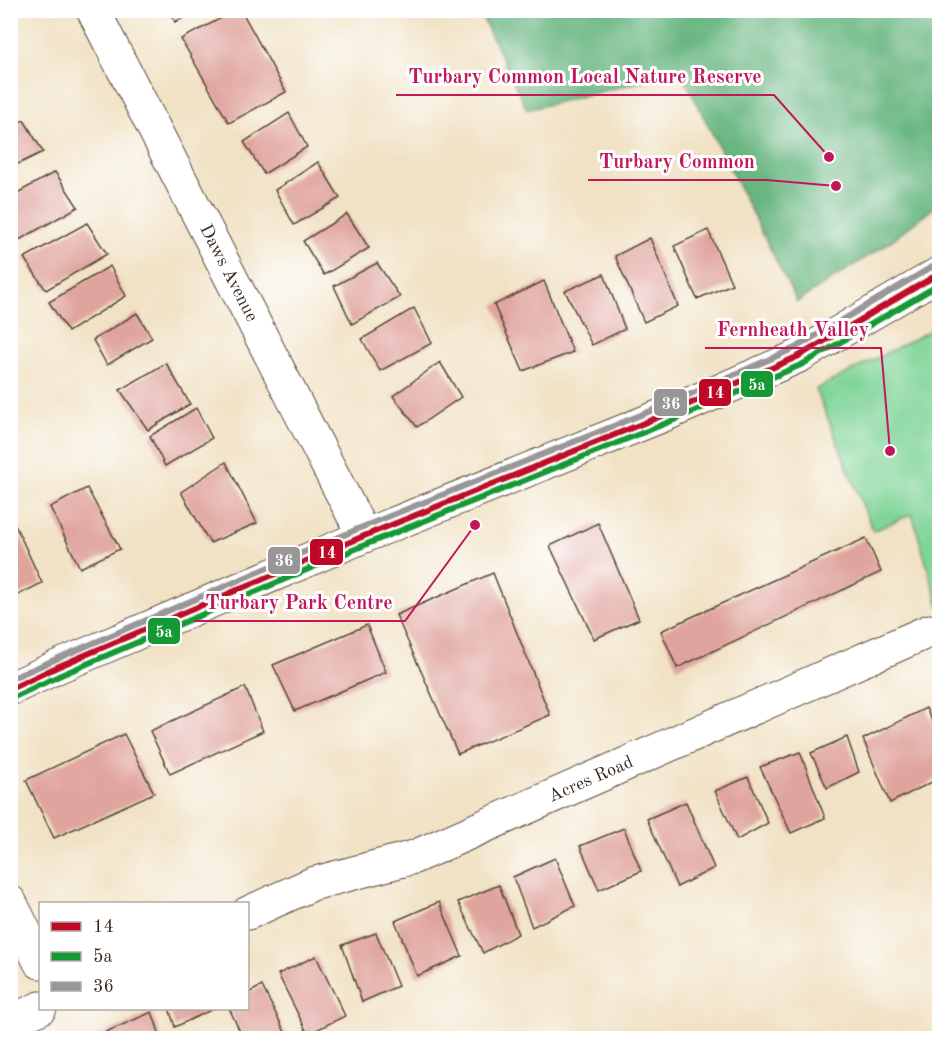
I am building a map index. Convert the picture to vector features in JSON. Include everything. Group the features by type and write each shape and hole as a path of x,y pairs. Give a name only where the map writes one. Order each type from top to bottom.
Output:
{"street":[{"name":"Daws Avenue","path":"93,10 364,536"},
{"path":"10,689 364,536 670,412 799,356 939,273"},
{"name":"Acres Road","path":"249,913 312,884 414,857 929,631"},
{"path":"10,902 39,960"},
{"path":"10,1022 39,1008"}],"green space":[{"path":"479,11 939,11 939,204 886,245 797,302 681,72 527,110"},
{"path":"939,326 939,607 912,514 873,531 816,389"}],"building":[{"path":"169,10 199,10 175,22"},
{"path":"241,10 286,92 229,123 181,39"},
{"path":"289,113 307,147 264,174 244,142"},
{"path":"24,120 43,152 10,168 10,127"},
{"path":"318,162 340,198 294,225 275,190"},
{"path":"55,172 78,207 12,244 10,197"},
{"path":"347,214 369,248 324,275 303,241"},
{"path":"87,223 107,254 46,290 24,258"},
{"path":"708,230 732,284 697,299 674,246"},
{"path":"650,238 678,306 644,322 615,256"},
{"path":"377,263 400,297 352,324 334,286"},
{"path":"110,266 126,296 68,332 49,302"},
{"path":"604,274 625,329 592,345 565,291"},
{"path":"544,281 573,352 523,371 494,305"},
{"path":"414,308 432,343 380,371 362,339"},
{"path":"137,313 152,338 107,365 93,340"},
{"path":"440,362 461,397 417,427 393,396"},
{"path":"166,363 190,404 148,430 120,390"},
{"path":"196,408 212,438 165,466 150,436"},
{"path":"226,462 257,523 210,543 181,492"},
{"path":"87,488 120,549 80,568 50,507"},
{"path":"10,514 42,583 10,599"},
{"path":"598,523 639,619 594,639 550,546"},
{"path":"866,538 881,572 677,668 661,631"},
{"path":"493,573 550,715 458,754 396,615"},
{"path":"367,625 386,672 295,711 273,665"},
{"path":"245,687 263,731 170,774 150,731"},
{"path":"926,708 940,739 940,778 890,803 863,739"},
{"path":"124,734 154,793 54,838 26,780"},
{"path":"847,737 859,772 827,788 811,753"},
{"path":"800,752 825,818 791,833 760,767"},
{"path":"748,777 768,823 737,840 715,791"},
{"path":"686,802 714,868 677,887 647,819"},
{"path":"624,828 641,871 599,890 580,846"},
{"path":"555,858 575,906 532,927 513,877"},
{"path":"499,885 518,934 483,953 458,902"},
{"path":"439,902 462,956 417,976 395,921"},
{"path":"376,933 398,986 362,1002 342,945"},
{"path":"316,956 345,1016 308,1034 278,974"},
{"path":"262,986 288,1038 243,1038 230,1010 249,1010 249,992"},
{"path":"170,1010 211,1010 175,1027"},
{"path":"152,1012 161,1038 92,1038"}],"transit line":[{"name":"36","path":"10,679 360,528 668,404 795,348 935,265"},
{"name":"14","path":"10,689 364,536 671,412 799,356 940,273"},
{"name":"5a","path":"14,697 367,544 674,420 803,364 940,284"}],"place":[{"name":"Turbary Common Local Nature Reserve","path":"829,157"},
{"name":"Turbary Common","path":"836,186"},
{"name":"Fernheath Valley","path":"890,451"},
{"name":"Turbary Park Centre","path":"475,525"}]}
